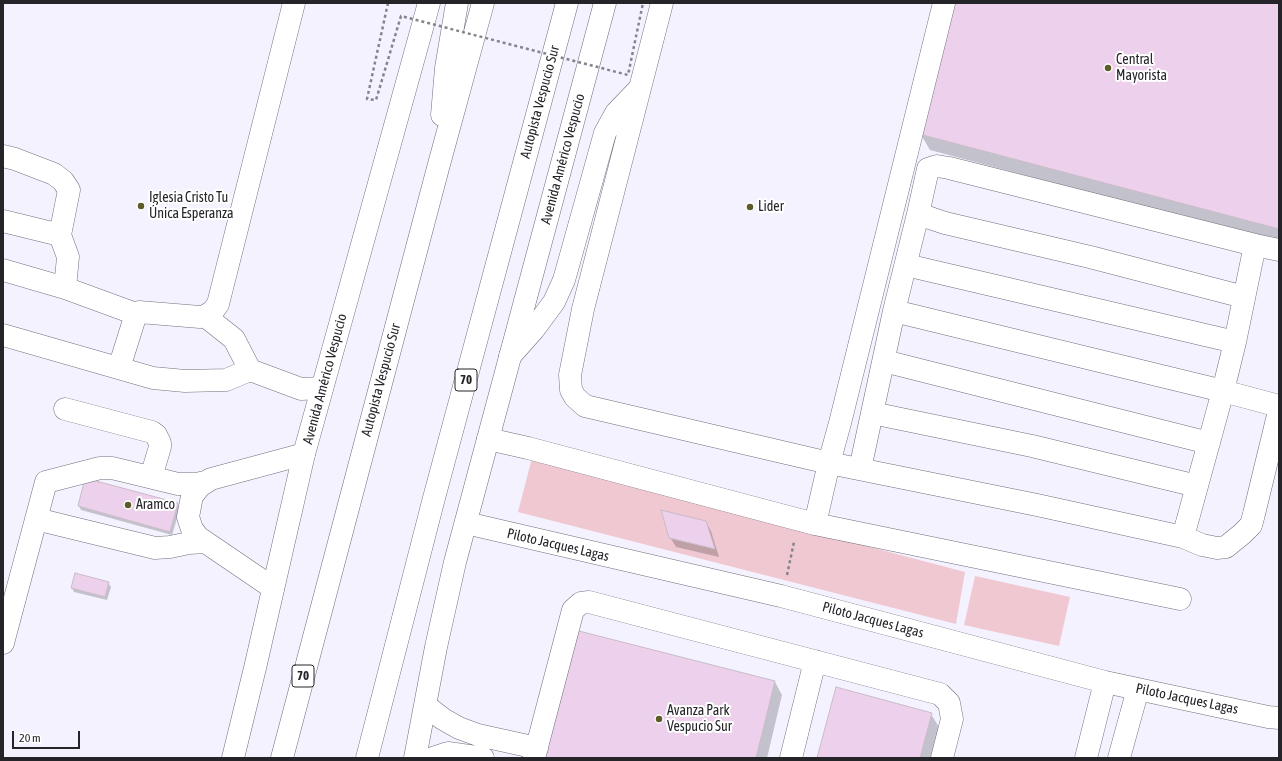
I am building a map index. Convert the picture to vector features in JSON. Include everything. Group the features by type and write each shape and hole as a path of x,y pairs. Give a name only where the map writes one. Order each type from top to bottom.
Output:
{"main road":[{"path":"3,270 65,288 136,314 144,311 200,318 213,311 218,304 294,3"},
{"name":"Avenida Américo Vespucio","path":"233,758 252,682 304,454 429,3"},
{"path":"438,168 446,68 457,3"},
{"name":"Autopista Vespucio Sur","path":"282,758 483,3"},
{"name":"Autopista Vespucio Sur","path":"367,758 438,483 567,3"},
{"name":"Avenida Américo Vespucio","path":"415,758 446,603 488,439 605,3"},
{"path":"662,3 583,309 570,375 571,390 574,397 585,406 829,463 1184,537 1202,545 1217,548 1226,547 1251,525 1279,411"},
{"path":"807,522 829,463 846,400 944,3"},
{"path":"510,356 534,329 554,302 564,280 605,132 616,113 640,88"},
{"path":"3,156 54,174 63,181 69,190 60,235 68,257 65,288"},
{"path":"860,469 894,311 928,169 937,166 956,170 1279,250"},
{"path":"918,214 945,223 1090,257 1244,296"},
{"path":"3,221 60,235"},
{"path":"1184,537 1223,391 1255,245"},
{"path":"906,264 1234,342"},
{"path":"894,311 1279,406"},
{"path":"119,368 136,314"},
{"path":"206,316 234,339 250,370 301,389 322,388"},
{"path":"3,335 153,378 226,380 250,370"},
{"path":"884,361 1209,443"},
{"path":"65,409 152,432 156,435 160,443 160,447 151,477"},
{"path":"872,413 1032,446 1197,486"},
{"path":"488,439 528,448 807,522 1180,599"},
{"path":"3,643 9,600 36,519 46,482 100,468 112,468 178,484 191,484 205,482 304,454"},
{"path":"205,482 195,490 192,496 188,517 192,529 198,537 273,588"},
{"path":"36,519 155,548 205,542"},
{"name":"Piloto Jacques Lagas","path":"466,524 781,596 1105,682 1279,718"},
{"path":"426,706 443,719 459,728 536,753 573,610 581,603 589,602 940,694 949,703 952,719 942,758"},
{"path":"791,758 815,661"},
{"path":"1086,758 1105,682"},
{"path":"1119,758 1138,689"},
{"path":"433,758 448,753 483,758"}],"path":[{"path":"388,3 367,99 376,100 401,16 628,75 643,3"},
{"path":"781,596 807,522"}],"shaded area":[{"path":"532,458 965,572 956,624 518,512"},
{"path":"975,576 1070,597 1059,646 964,625"}],"building":[{"name":"Central Mayorista","path":"953,3 1279,3 1279,229 919,134"},
{"name":"Aramco","path":"85,478 178,503 170,532 78,506"},
{"path":"661,510 706,521 715,549 669,538"},
{"path":"75,573 109,582 105,597 71,588"},
{"name":"Avanza Park Vespucio Sur","path":"575,630 775,681 756,758 543,758"},
{"path":"836,687 932,713 920,758 817,758"}],"place":[{"name":"Central Mayorista","path":"1108,68"},
{"name":"Iglesia Cristo Tu Única Esperanza","path":"141,206"},
{"name":"Lider","path":"750,207"},
{"name":"Aramco","path":"128,505"},
{"name":"Avanza Park Vespucio Sur","path":"659,719"}]}
